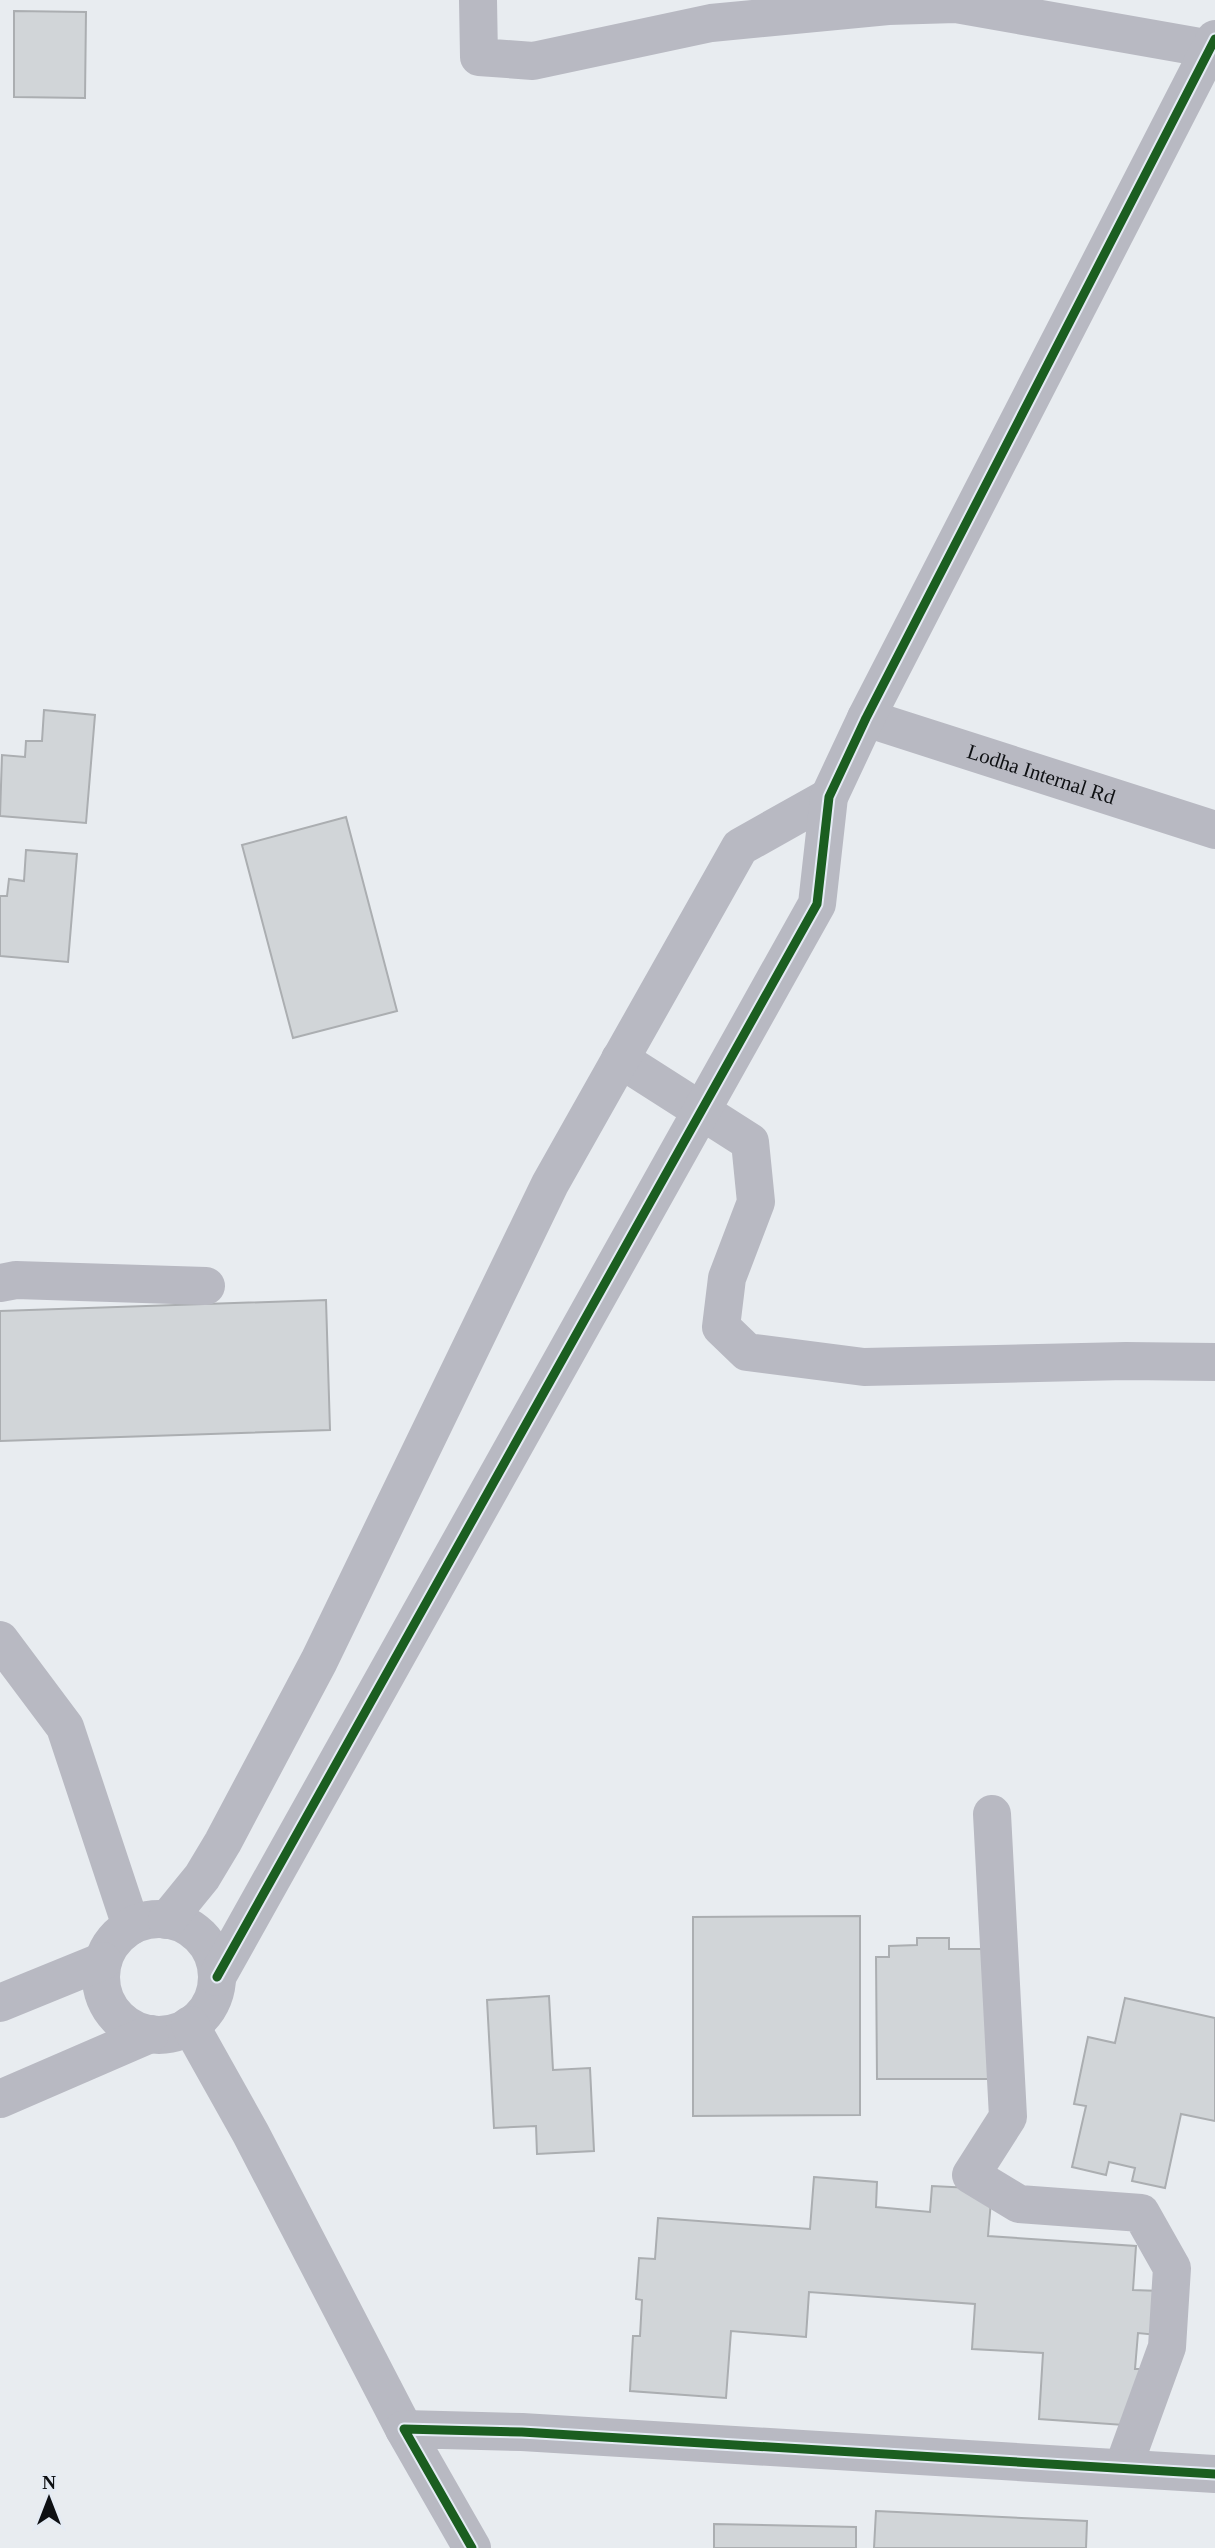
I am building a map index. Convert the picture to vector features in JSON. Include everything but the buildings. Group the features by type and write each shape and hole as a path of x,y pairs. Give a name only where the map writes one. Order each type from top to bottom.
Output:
{"street":[{"path":"217,1977 817,905 829,797 866,718 1213,44 956,4 888,6 711,23 533,61 479,57 478,0"},
{"name":"Lodha Internal Rd","path":"866,718 1215,830"},
{"path":"149,1923 185,1925 200,1935 211,1950 217,1968 217,1986 211,2004 199,2020 183,2031 163,2035 150,2034 125,2025 111,2011 103,1993 100,1973 103,1961 117,1938 149,1923 202,1877 223,1842 312,1674 550,1184 740,847 829,797"},
{"path":"620,1059 750,1142 756,1202 727,1278 722,1327 747,1352 864,1367 1126,1361 1215,1362"},
{"path":"0,1283 16,1280 206,1286"},
{"path":"0,1640 65,1727 149,1923"},
{"path":"992,1814 1008,2117 971,2175 1019,2204 1141,2213 1172,2268 1167,2347 1124,2469"},
{"path":"0,2003 103,1961"},
{"path":"190,2025 251,2134 404,2429 472,2548"},
{"path":"0,2099 150,2034"},
{"path":"404,2429 522,2432 1215,2474"}],"cycle path":[{"path":"217,1977 817,904 829,797 866,718 1215,39"},
{"path":"472,2548 404,2429 522,2432 1215,2474"}]}
